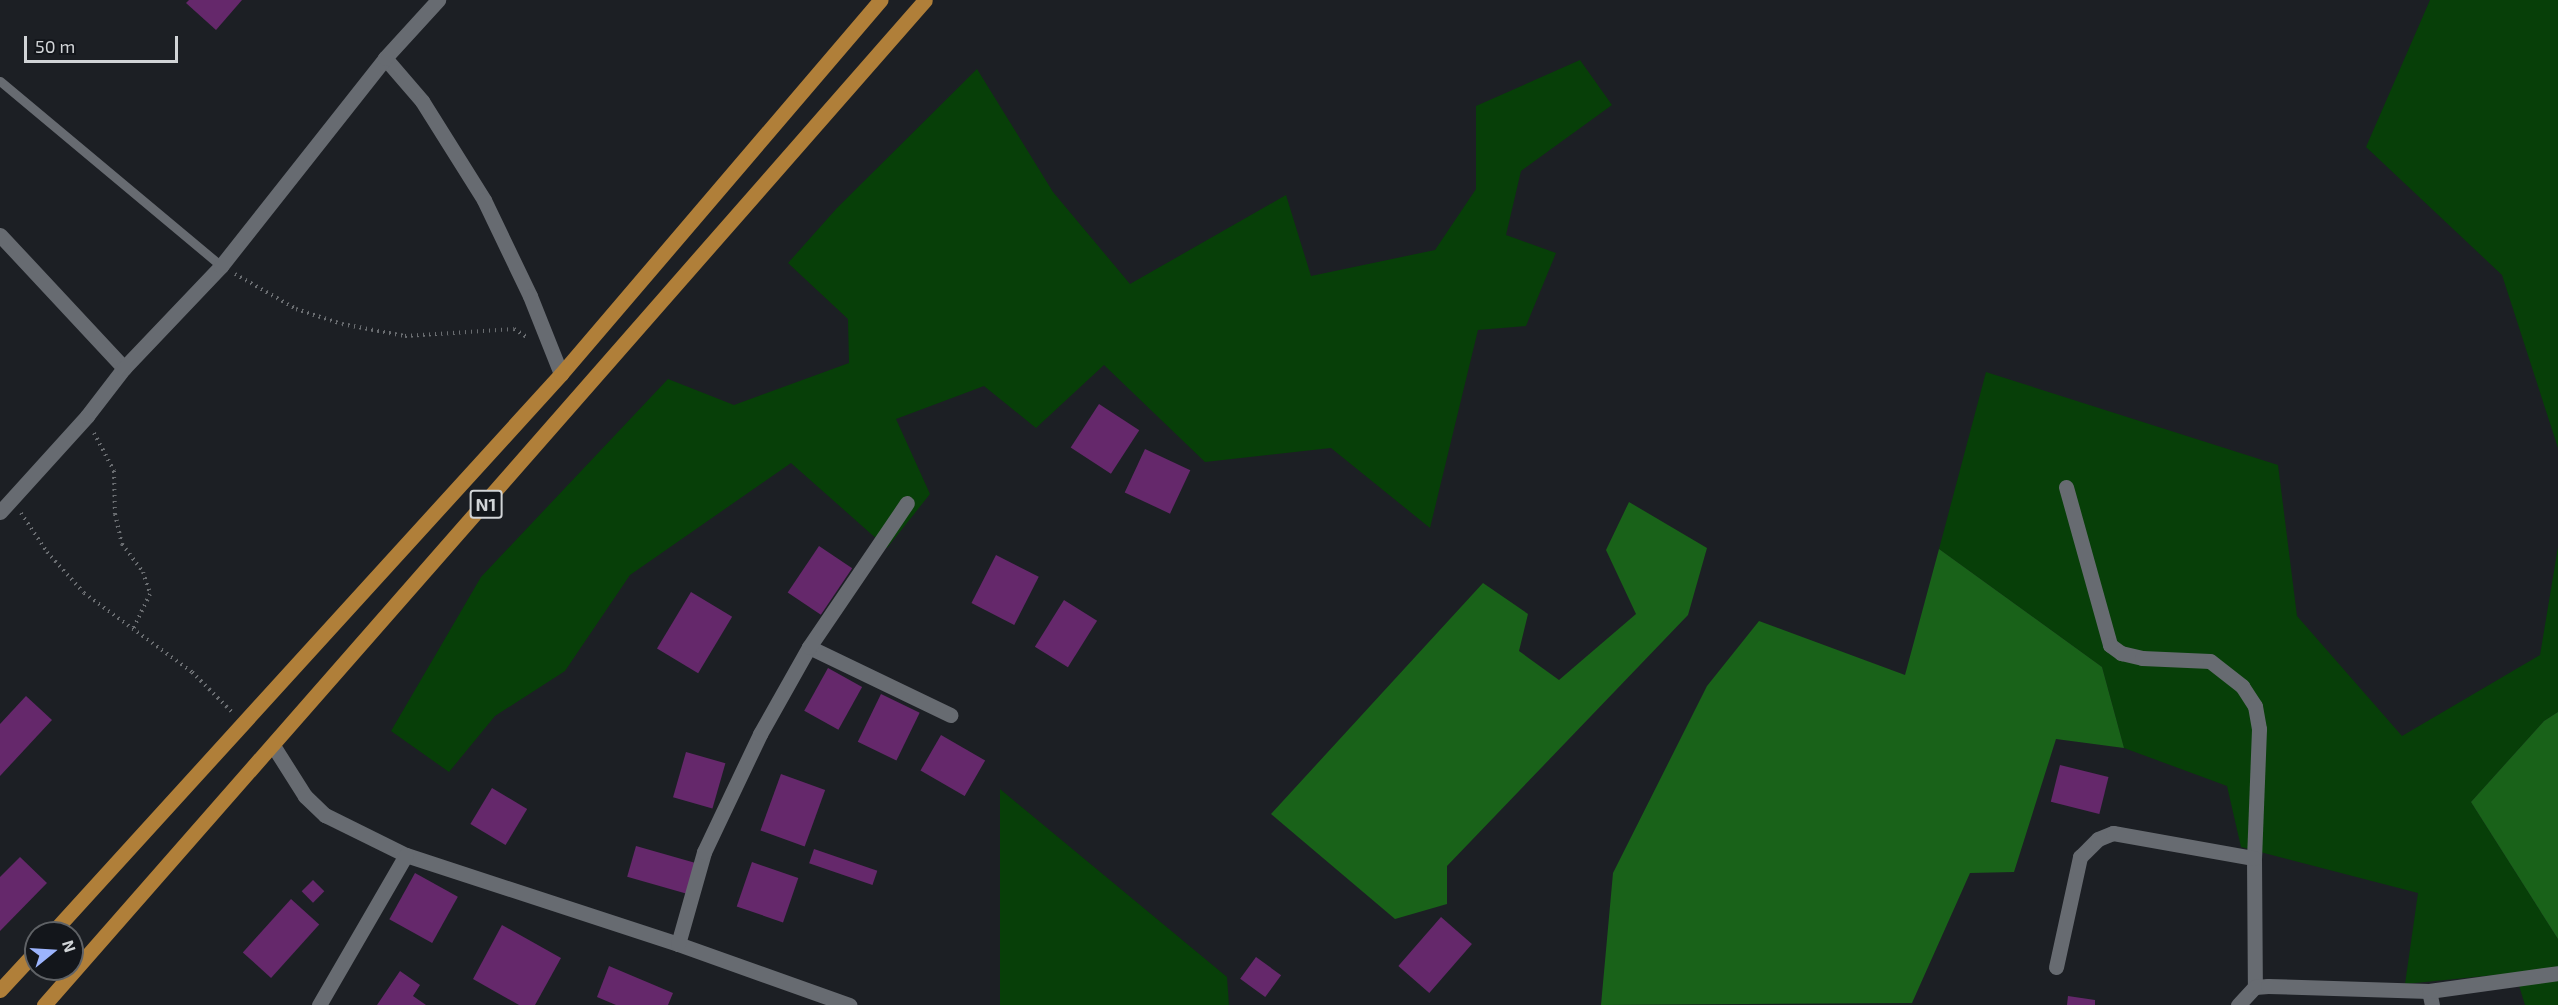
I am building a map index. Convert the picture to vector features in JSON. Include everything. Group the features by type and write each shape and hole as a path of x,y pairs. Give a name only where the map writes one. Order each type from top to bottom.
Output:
{"main road":[{"name":"N1","path":"63,921 561,374 880,0"},
{"name":"N1","path":"44,1005 273,747 925,0"},
{"path":"0,990 24,964"}],"street":[{"path":"0,512 87,416 124,368 221,266 385,58 438,0"},
{"path":"385,58 422,101 484,201 561,374"},
{"path":"0,235 124,368"},
{"path":"2066,487 2110,645 2121,653 2142,658 2210,661 2242,686 2254,706 2259,729 2254,858 2255,987 2238,1005"},
{"path":"678,944 692,885 721,813 760,734 809,647 907,502"},
{"path":"809,647 950,715"},
{"path":"273,747 305,796 325,815 406,855 678,944 849,1005"},
{"path":"2056,967 2080,857 2098,839 2113,833 2254,858"},
{"path":"319,1005 406,855"},
{"path":"2255,987 2430,998 2558,973"}],"lane":[{"path":"0,81 221,266"}],"path":[{"path":"221,266 296,309 342,324 405,336 514,329 552,350"},
{"path":"87,416 114,471 115,514 122,544 143,572 150,594 134,629"},
{"path":"13,499 47,552 84,593 192,672 244,723"}],"green space":[{"path":"2430,0 2558,0 2558,448 2502,275 2366,147"},
{"path":"1580,60 1612,105 1521,171 1506,235 1556,253 1526,326 1478,330 1430,528 1331,448 1205,462 1104,365 1036,428 984,386 896,419 930,494 887,548 791,463 630,575 565,671 495,716 449,772 391,731 481,577 668,379 734,405 849,363 848,319 788,263 837,208 977,69 1053,192 1130,284 1286,195 1311,276 1435,250 1476,189 1476,106"},
{"path":"1986,372 2278,465 2297,616 2402,736 2540,655 2558,547 2558,712 2544,721 2471,802 2558,939 2558,1005 2525,1005 2515,973 2405,984 2418,893 2241,847 2227,786 2124,748 2102,667 1939,549"},
{"path":"1629,502 1707,548 1688,615 1447,866 1447,904 1395,919 1271,814 1483,583 1528,614 1519,651 1559,680 1636,614 1606,550"},
{"path":"1939,549 2102,667 2124,748 2056,739 2014,872 1970,873 1912,1003 1601,1005 1613,873 1707,686 1759,621 1905,675"},
{"path":"2558,712 2558,939 2471,802 2544,721"},
{"path":"1000,789 1227,977 1229,1005 1000,1005"}],"building":[{"path":"189,0 242,0 216,30 186,3"},
{"path":"1099,404 1139,430 1111,474 1071,448"},
{"path":"1145,449 1190,470 1170,514 1125,493"},
{"path":"819,546 852,568 821,615 788,592"},
{"path":"996,555 1039,577 1014,625 971,603"},
{"path":"691,592 732,617 698,673 657,649"},
{"path":"1064,600 1097,621 1068,667 1035,647"},
{"path":"828,668 862,687 838,730 804,711"},
{"path":"881,694 920,713 896,760 858,742"},
{"path":"26,696 52,720 0,776 0,724"},
{"path":"941,735 985,760 965,796 920,771"},
{"path":"686,752 725,763 712,808 673,797"},
{"path":"2060,765 2109,777 2099,814 2051,802"},
{"path":"781,774 825,790 805,846 760,830"},
{"path":"492,788 527,809 506,845 470,824"},
{"path":"636,846 696,863 687,894 627,877"},
{"path":"814,849 877,871 872,885 809,863"},
{"path":"20,857 47,883 0,931 0,877"},
{"path":"752,862 798,878 783,922 737,906"},
{"path":"415,873 458,897 432,943 389,919"},
{"path":"313,880 324,891 313,903 302,891"},
{"path":"291,899 319,924 271,978 243,953"},
{"path":"1441,917 1472,944 1429,993 1398,966"},
{"path":"502,925 561,958 535,1005 519,1005 473,979"},
{"path":"1256,957 1281,975 1265,997 1240,979"},
{"path":"609,966 673,993 668,1005 616,1005 597,997"},
{"path":"400,971 420,985 413,996 426,1005 377,1005"},
{"path":"2068,996 2095,1000 2095,1005 2067,1005"}]}
